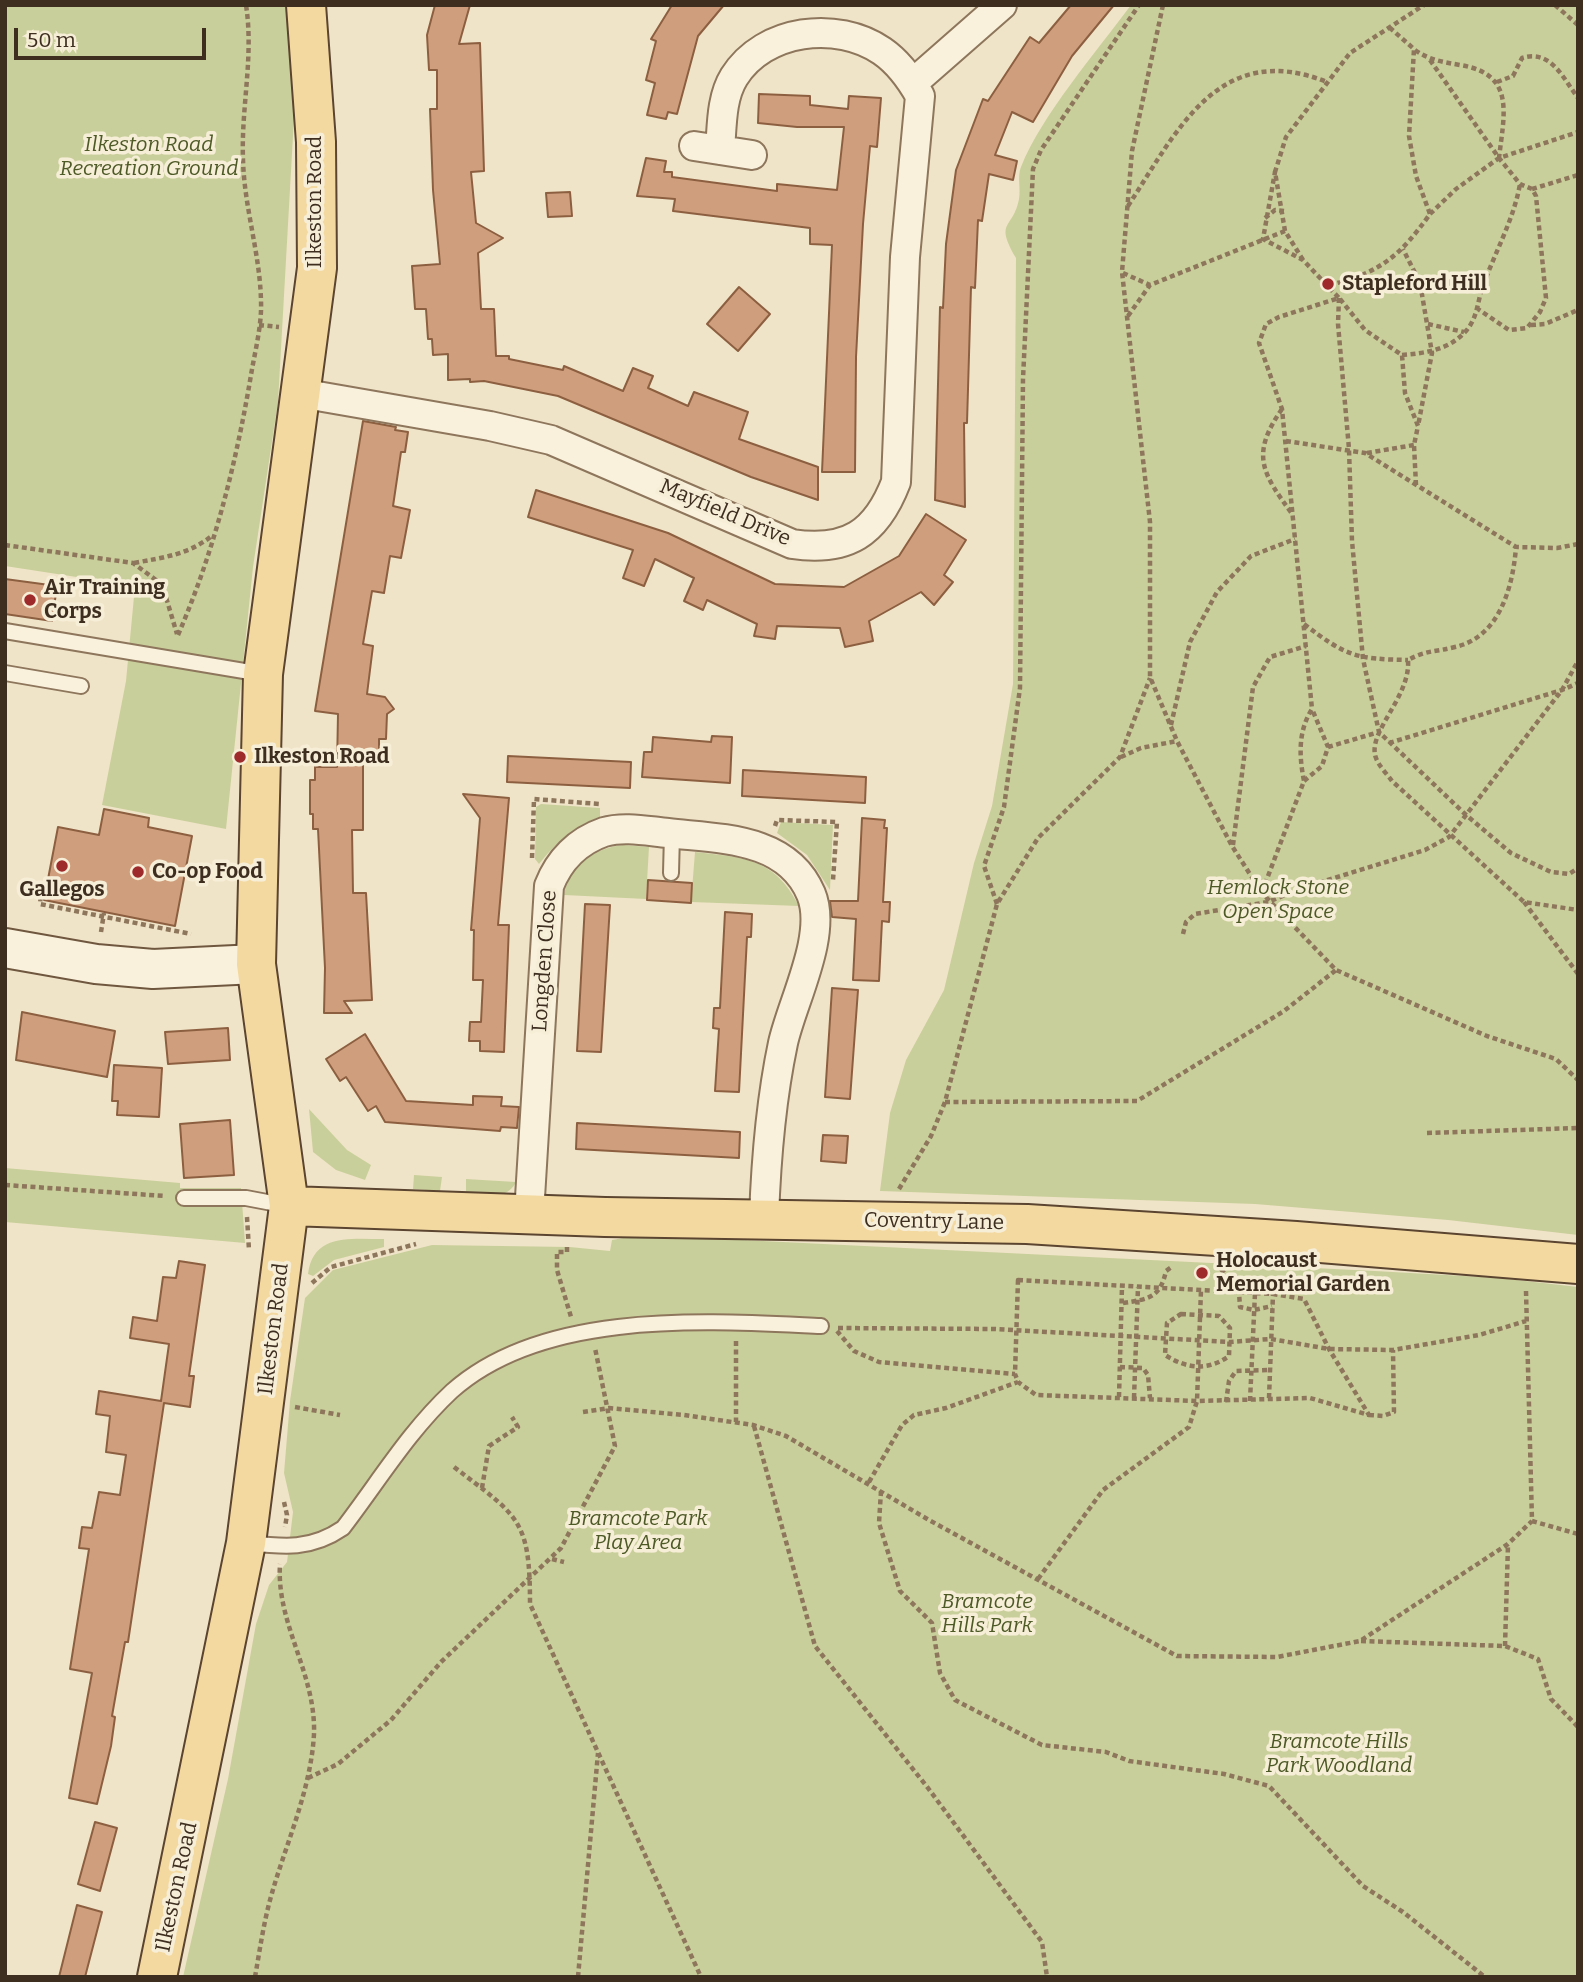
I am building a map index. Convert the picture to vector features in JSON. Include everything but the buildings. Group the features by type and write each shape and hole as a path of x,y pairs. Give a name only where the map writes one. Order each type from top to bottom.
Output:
{"main road":[{"name":"Ilkeston Road","path":"157,1977 264,1545 289,1206 256,964 263,674 317,268 316,142 306,5"},
{"path":"5,948 96,964 153,969 256,964"},
{"name":"Coventry Lane","path":"289,1206 1040,1225 1296,1241 1578,1264"}],"street":[{"path":"752,155 707,148 733,78 747,60 782,38 802,34 851,37 882,51 913,83 1002,5"},
{"name":"Mayfield Drive","path":"300,393 466,421 551,440 792,544 835,547 857,536 876,519 889,501 896,482 905,257 920,96 913,83"},
{"name":"Longden Close","path":"529,1213 548,894 553,875 578,845 605,832 628,830 743,842 767,850 793,867 813,898"},
{"path":"764,1218 776,1085 783,1044 814,936 813,898"}],"lane":[{"path":"5,631 263,674"},
{"path":"5,673 81,686"},
{"path":"671,873 672,834"},
{"path":"184,1198 246,1198 289,1206"},
{"path":"264,1545 302,1547 343,1528 400,1447 430,1413 471,1377 520,1352 583,1334 652,1323 821,1326"}],"path":[{"path":"176,660 178,635 215,533 234,465 261,303 243,167 251,51 246,5"},
{"path":"997,904 984,866 1003,807 1020,688 1023,379 1033,169 1041,150 1139,5"},
{"path":"1120,757 1150,677 1150,522 1122,272 1132,151 1163,5"},
{"path":"1263,239 1275,172 1286,137 1350,53 1424,5"},
{"path":"1555,5 1578,25"},
{"path":"1389,27 1430,60 1499,158 1520,184 1532,189 1536,196 1546,298 1530,325"},
{"path":"1414,49 1409,136 1416,176 1430,214"},
{"path":"1497,82 1513,76 1522,58 1534,54 1548,58 1578,99"},
{"path":"1430,60 1479,69 1497,82 1503,95 1499,158"},
{"path":"1127,207 1178,130 1211,92 1240,77 1288,71 1327,82"},
{"path":"1329,285 1364,277 1403,249 1430,214 1456,189 1499,158 1578,132"},
{"path":"1275,172 1285,231 1303,260 1329,285 1365,330 1402,355 1432,353 1464,332 1478,309 1482,289 1520,184"},
{"path":"1532,189 1578,176"},
{"path":"1265,219 1275,210 1283,211"},
{"path":"1128,316 1150,285 1285,231"},
{"path":"1263,239 1303,260"},
{"path":"1403,249 1420,283 1432,353 1415,445 1416,485"},
{"path":"1122,272 1150,285"},
{"path":"1262,893 1304,781 1322,766 1328,747 1312,709 1282,409 1259,344 1266,324 1279,317 1339,298"},
{"path":"1339,298 1338,324 1349,449 1352,541 1363,659 1379,732 1465,814 1511,853 1551,872 1569,874 1578,868"},
{"path":"1478,309 1509,330 1545,324 1578,310"},
{"path":"1427,324 1464,332"},
{"path":"1402,355 1405,393 1418,426"},
{"path":"1282,409 1270,426 1261,450 1273,487 1293,516"},
{"path":"1286,441 1365,453 1516,547 1557,548 1578,544"},
{"path":"1365,453 1415,445"},
{"path":"5,545 133,563 184,553 215,533"},
{"path":"1171,726 1190,642 1217,592 1251,556 1295,539"},
{"path":"1304,624 1334,646 1363,659 1408,660 1439,648 1455,648 1492,625 1510,589 1516,547"},
{"path":"133,563 156,579 165,594 178,635"},
{"path":"1232,846 1253,687 1270,657 1306,646"},
{"path":"1408,660 1409,672 1404,692 1379,732 1374,747 1376,758 1392,781 1449,837 1524,902 1578,974"},
{"path":"1183,934 1186,922 1195,914 1268,902 1301,888 1425,850 1449,837 1562,690 1578,661"},
{"path":"1150,677 1177,741 1232,846 1268,902 1336,970 1487,1036 1556,1059 1578,1080"},
{"path":"1389,743 1578,683"},
{"path":"1304,781 1300,764 1303,724 1312,709"},
{"path":"1328,747 1379,732"},
{"path":"892,1189 902,1189 931,1136 945,1102 997,904 1038,838 1120,757 1141,748 1177,741"},
{"path":"553,875 532,867 534,799 604,805 605,832"},
{"path":"767,850 777,820 837,822 832,894 813,898"},
{"path":"35,893 41,894 40,904 214,940 219,966"},
{"path":"1524,902 1578,910"},
{"path":"945,1102 1137,1101 1275,1017 1336,970"},
{"path":"1427,1133 1578,1128"},
{"path":"5,1185 184,1198"},
{"path":"308,1778 338,1764 391,1720 441,1662 551,1559 561,1548 613,1450 615,1438 595,1346 574,1326 557,1270 557,1252 567,1252 567,1242"},
{"path":"310,1285 331,1267 419,1244"},
{"path":"1123,1303 1149,1298 1162,1289 1166,1271 1184,1262"},
{"path":"1215,1265 1224,1271 1239,1292 1240,1307 1254,1310 1272,1306"},
{"path":"1369,1415 1329,1349 1304,1298 1018,1280 1015,1374 1018,1382 1037,1395 1226,1402 1310,1398 1369,1415 1383,1416 1394,1412 1393,1350"},
{"path":"1119,1398 1122,1286"},
{"path":"1134,1398 1138,1287"},
{"path":"1360,1641 1508,1544 1532,1521 1526,1288"},
{"path":"1038,1579 1104,1490 1189,1427 1197,1401 1200,1290"},
{"path":"1250,1401 1255,1293"},
{"path":"1269,1398 1273,1294"},
{"path":"1181,1314 1219,1316 1230,1328 1229,1356 1215,1366 1182,1366 1165,1355 1165,1338 1167,1323 1181,1314"},
{"path":"1015,1374 880,1362 855,1351 834,1328 1016,1330 1230,1342 1270,1339 1329,1349 1393,1350 1479,1335 1526,1321"},
{"path":"735,1323 736,1422"},
{"path":"1120,1367 1143,1368 1148,1374 1150,1398"},
{"path":"1226,1402 1229,1381 1236,1371 1270,1370"},
{"path":"869,1482 902,1425 914,1415 1018,1382"},
{"path":"289,1401 295,1402 295,1408 340,1415"},
{"path":"583,1412 609,1408 736,1422 786,1436 1177,1656 1277,1657 1360,1641 1505,1646 1538,1660 1551,1699 1578,1727"},
{"path":"482,1488 489,1446 518,1427 512,1417"},
{"path":"753,1425 815,1646 928,1788 1042,1942 1047,1977"},
{"path":"613,1450 618,1456"},
{"path":"454,1467 505,1505 522,1530 530,1556 530,1604 701,1977"},
{"path":"256,1977 271,1896 308,1778 314,1733 309,1682 284,1612 279,1583 264,1545 288,1515 281,1489"},
{"path":"881,1490 879,1523 900,1591 932,1623 940,1673 955,1700 1042,1745 1106,1752 1129,1761 1224,1774 1269,1786 1363,1886 1403,1912 1485,1977"},
{"path":"1532,1521 1578,1534"},
{"path":"1505,1646 1508,1544"},
{"path":"551,1559 564,1562"},
{"path":"578,1977 598,1752"}],"green space":[{"name":"Ilkeston Road Recreation Ground","path":"5,5 286,5 294,118 278,402 253,567 226,829 102,805 126,681 135,586 5,566"},
{"name":"Hemlock Stone Open Space","path":"1131,5 1578,5 1578,1235 1448,1220 1255,1204 880,1191 890,1113 906,1060 944,990 974,863 992,806 1013,684 1016,258 1006,237 1007,226 1016,209 1020,171 1030,147 1071,84"},
{"path":"541,804 600,808 600,817 581,825 566,836 539,864 535,859 536,807"},
{"path":"781,822 833,825 830,890 807,855 777,833"},
{"path":"623,845 649,847 646,899 564,895 571,875 584,860 602,850"},
{"path":"695,852 743,859 768,869 779,878 799,906 691,902"},
{"path":"309,1109 347,1150 371,1165 365,1180 336,1170 313,1152"},
{"path":"5,1168 180,1183 180,1188 241,1188 245,1243 5,1222"},
{"path":"414,1175 442,1177 440,1191 413,1189"},
{"path":"466,1179 516,1182 507,1192 501,1194 466,1195"},
{"name":"Bramcote Hills Park","path":"640,1235 1375,1271 1499,1278 1578,1287 1578,1977 183,1977 228,1779 256,1624 269,1585 287,1562 293,1512 284,1473 290,1401 305,1298 333,1270 432,1245 570,1247 610,1251 612,1240"},
{"path":"347,1239 384,1239 384,1247 334,1260 313,1276 308,1274 317,1251 326,1245"}],"place":[{"name":"Stapleford Hill","path":"1328,284"},
{"name":"Air Training Corps","path":"30,600"},
{"name":"Ilkeston Road","path":"240,757"},
{"name":"Gallegos","path":"62,866"},
{"name":"Co-op Food","path":"138,872"},
{"name":"Holocaust Memorial Garden","path":"1202,1273"}],"park label":[{"name":"Bramcote Park Play Area","path":"638,1531"},
{"name":"Bramcote Hills Park Woodland","path":"1339,1754"}]}
